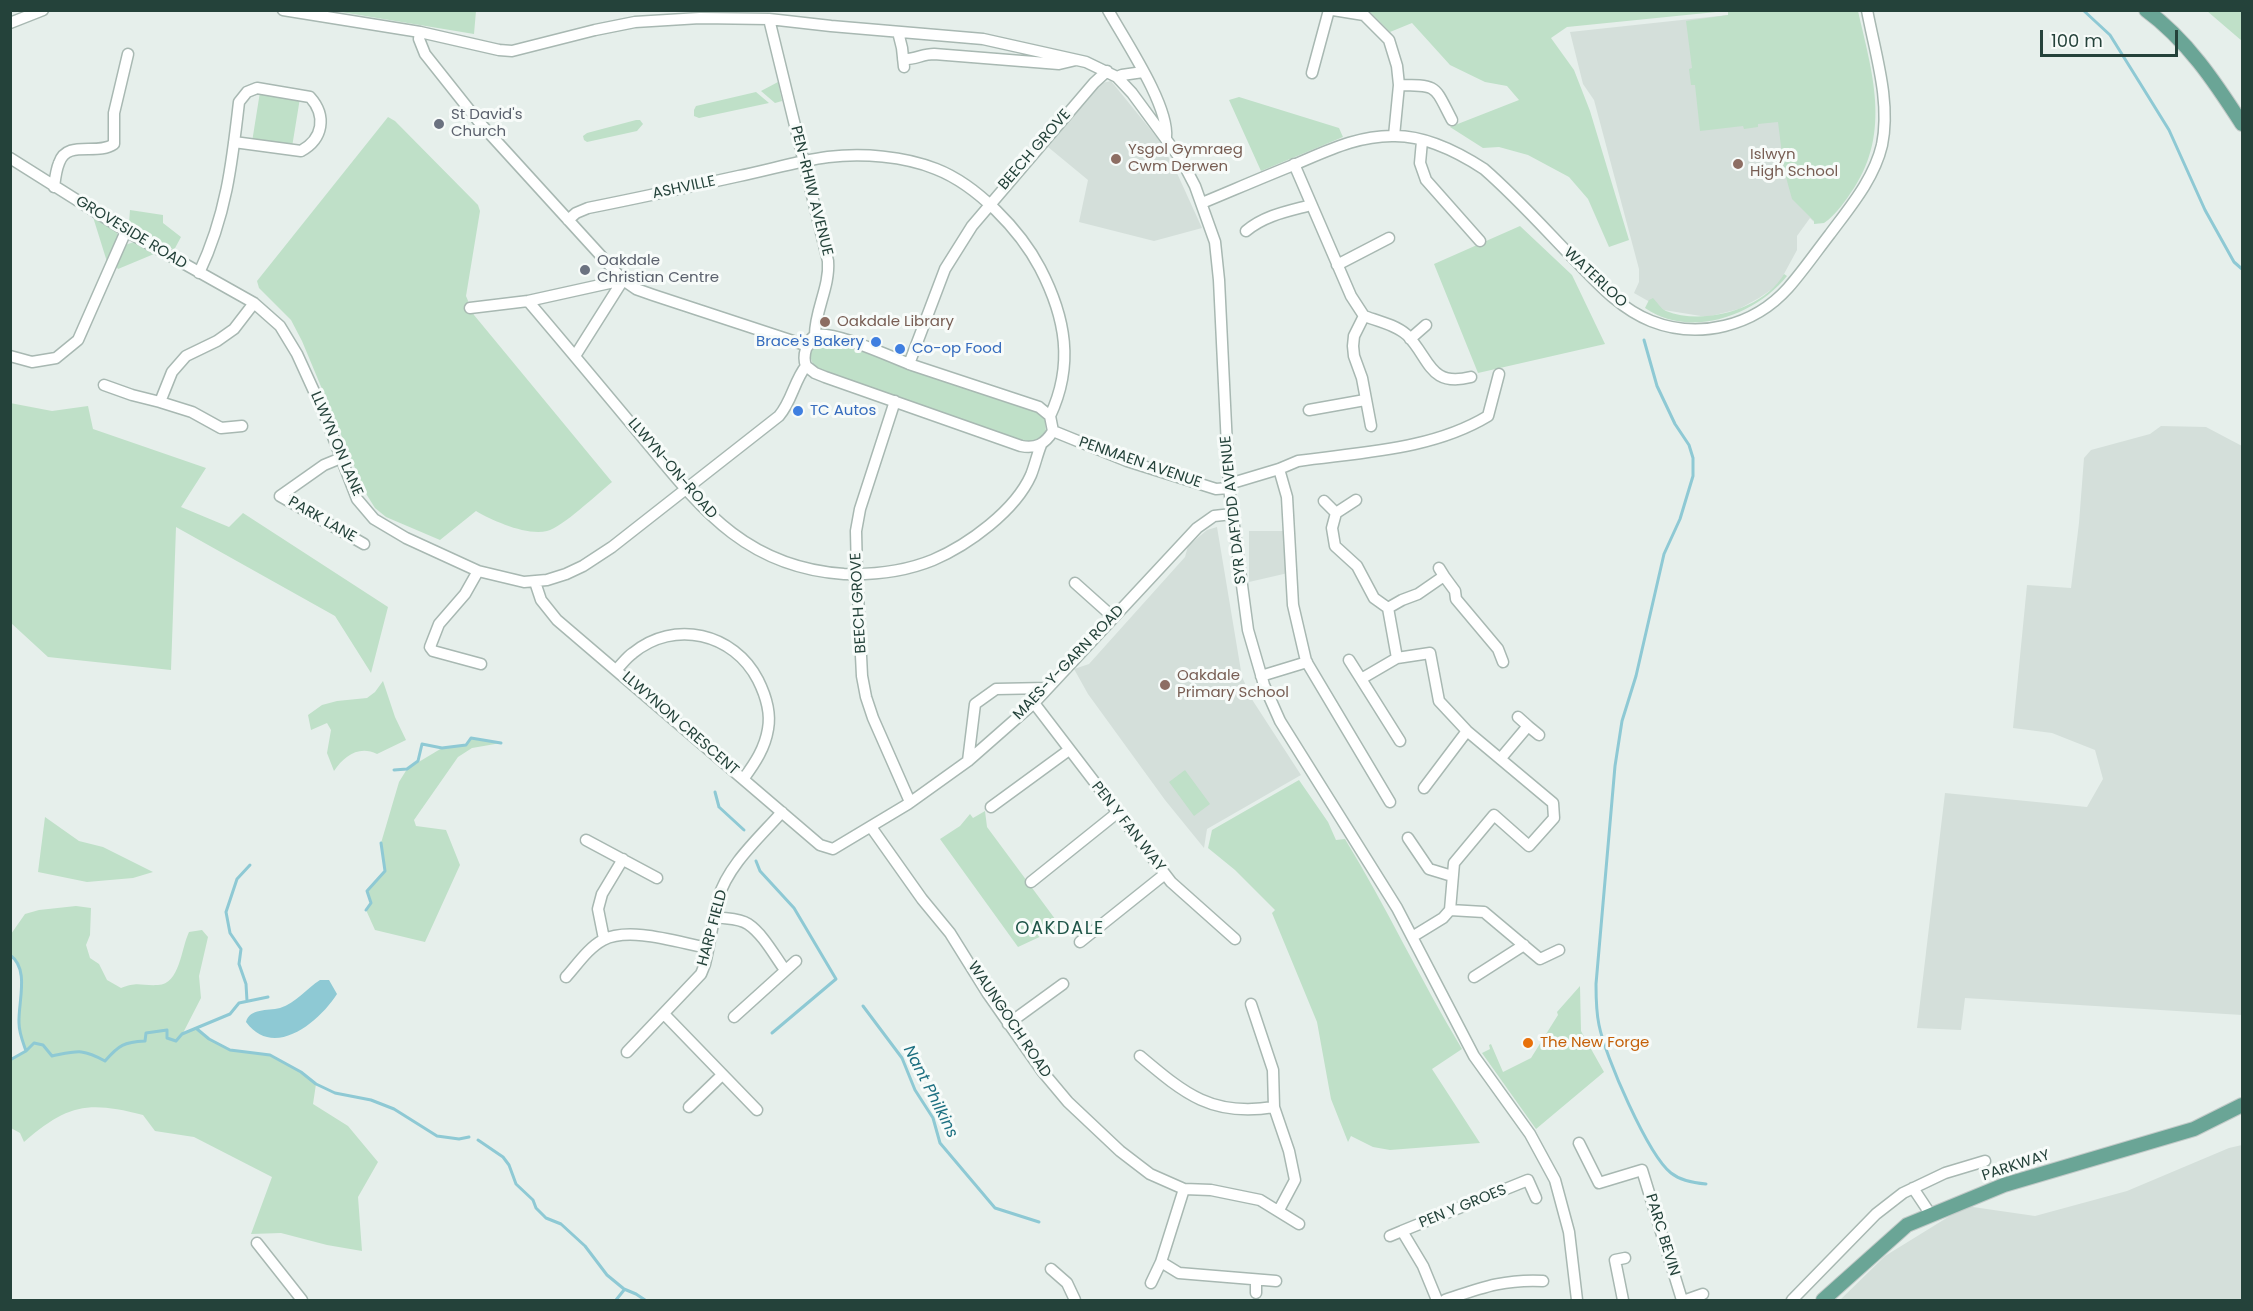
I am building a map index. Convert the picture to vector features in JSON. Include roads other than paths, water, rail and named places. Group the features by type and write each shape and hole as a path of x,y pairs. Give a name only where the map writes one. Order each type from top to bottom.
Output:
{"main road":[{"path":"2146,10 2166,25 2210,75 2242,124"},
{"name":"PARKWAY","path":"1823,1300 1907,1225 2004,1185 2194,1129 2242,1105"}],"street":[{"path":"10,23 43,10"},
{"path":"283,10 420,32 512,51 635,22 707,18 769,19 983,39 1077,60 1118,77 1143,72"},
{"path":"1108,10 1143,72 1164,117 1167,127 1166,137"},
{"path":"1312,73 1331,10 1364,15 1389,40 1397,66 1399,85 1394,136"},
{"name":"WATERLOO","path":"1202,203 1349,141 1394,136 1422,141 1448,149 1484,169 1606,291 1635,313 1652,322 1673,328 1701,329 1733,324 1751,317 1770,305 1787,289 1856,199 1874,168 1881,147 1885,115 1866,10"},
{"name":"PEN-RHIW AVENUE","path":"686,489 779,416 786,408 800,374 806,366 805,355 815,335 815,325 829,272 769,19"},
{"path":"420,32 419,39 425,54 479,122 623,280 636,289 653,296 808,346"},
{"path":"898,32 904,63 924,55 934,54 1059,64 1077,60"},
{"path":"54,186 59,161 65,153 73,148 92,150 114,144 114,113 128,54"},
{"name":"BEECH GROVE","path":"909,364 945,269 972,226 1094,82 1107,71"},
{"name":"SYR DAFYDD AVENUE","path":"1118,77 1145,109 1182,161 1202,203 1215,242 1218,260 1229,486 1248,630 1261,676 1280,721 1397,908 1474,1056 1530,1134 1555,1180 1569,1232 1577,1300"},
{"path":"1399,85 1427,85 1437,92 1452,120"},
{"path":"198,273 208,253 224,206 239,102 247,93 257,88 310,97 320,113 318,138 310,147 301,151 234,142"},
{"path":"1422,141 1420,163 1426,180 1480,242"},
{"name":"ASHVILLE","path":"568,220 576,213 588,208 829,157 874,157 936,169 957,180 988,205 1014,231 1045,278 1057,308 1064,341 1061,387 1050,416"},
{"name":"GROVESIDE ROAD","path":"10,158 126,231 254,303"},
{"path":"1294,164 1351,296 1364,316 1396,328 1410,339 1438,375 1457,380 1471,377"},
{"path":"1246,231 1279,213 1311,205"},
{"path":"10,356 32,362 56,358 78,340 126,231"},
{"path":"1337,265 1389,238"},
{"path":"470,308 528,301 623,280"},
{"path":"575,356 623,280"},
{"name":"LLWYN-ON-ROAD","path":"528,301 686,489 717,522 760,552 801,567 828,573 881,573 923,564 958,548 999,515 1024,486 1041,445"},
{"path":"160,402 172,372 186,356 217,341 234,329 254,303"},
{"name":"LLWYN ON LANE","path":"254,303 280,326 297,354 357,499 374,519 406,538 478,570 512,579 535,582 566,574 591,561 686,489"},
{"path":"1364,316 1354,336 1353,346 1371,426"},
{"path":"1410,339 1426,325"},
{"path":"806,366 825,377 1021,446 1041,445 1053,431 1050,416 1039,407 826,334 815,335"},
{"path":"1229,486 1298,461 1427,442 1473,426 1488,416 1498,374"},
{"path":"104,385 192,412 221,428 242,426"},
{"path":"1309,410 1365,400"},
{"name":"BEECH GROVE","path":"895,401 860,508 856,531 857,574 862,676 866,697 910,802"},
{"name":"PENMAEN AVENUE","path":"1053,431 1127,461 1216,489 1229,486"},
{"name":"PARK LANE","path":"341,458 324,465 280,496 364,544"},
{"path":"1279,469 1287,497 1293,605 1307,662 1390,802"},
{"path":"1356,500 1336,513 1332,528 1335,546 1357,566 1374,598 1388,608 1397,658"},
{"path":"1324,501 1336,513"},
{"name":"MAES-Y-GARN ROAD","path":"838,847 910,802 968,761 1034,703 1197,528 1214,516 1232,514"},
{"path":"478,570 465,594 439,624 430,647 434,651 482,664"},
{"path":"1388,608 1418,594 1442,572 1455,591 1455,599 1498,649 1503,662"},
{"name":"LLWYNON CRESCENT","path":"535,582 547,610 820,845 826,848 838,847"},
{"path":"1075,583 1113,617"},
{"name":"LLWYNON CRESCENT","path":"617,669 633,653 666,636 686,634 706,636 724,644 741,656 753,670 762,688 769,728 763,746 744,778"},
{"path":"1361,680 1397,658 1430,654 1439,701 1467,731 1553,803 1554,818 1529,846 1494,815 1454,863 1450,910 1443,918 1412,937"},
{"path":"1348,660 1400,741"},
{"path":"1261,676 1307,662"},
{"path":"968,761 975,704 996,689 1048,688"},
{"name":"PEN Y FAN WAY","path":"1034,703 1165,874 1235,939"},
{"path":"1518,717 1539,735"},
{"path":"1501,758 1528,726"},
{"path":"1424,788 1467,731"},
{"path":"991,807 1069,750"},
{"name":"HARP FIELD","path":"627,1052 701,974 716,917 718,899 734,867 782,812"},
{"path":"1031,882 1117,813"},
{"name":"WAUNGOCH ROAD","path":"871,827 922,899 950,933 1008,1024 1042,1071 1083,1116 1120,1151 1150,1174 1184,1189 1212,1190 1260,1200 1299,1224"},
{"path":"1408,838 1429,869 1452,876"},
{"path":"586,840 657,878"},
{"path":"604,939 598,909 602,894 622,859"},
{"path":"1080,942 1165,874"},
{"path":"1450,910 1484,912 1540,959 1558,950"},
{"path":"716,917 748,924 759,934 785,970"},
{"path":"567,977 594,946 604,939 647,936 708,948"},
{"path":"1474,977 1524,945"},
{"path":"734,1017 796,961"},
{"path":"1008,1024 1063,984"},
{"path":"1251,1004 1273,1071 1274,1107 1289,1151 1294,1180 1279,1210"},
{"path":"664,1014 757,1110"},
{"path":"1140,1056 1185,1093 1206,1102 1250,1111 1274,1107"},
{"path":"689,1107 722,1075"},
{"name":"PARC BEVIN","path":"1579,1143 1599,1183 1642,1170 1684,1300 1703,1294"},
{"path":"1792,1300 1876,1214 1903,1193 1945,1173 1985,1161"},
{"name":"PEN Y GROES","path":"1437,1300 1423,1266 1402,1231 1530,1176 1536,1198"},
{"path":"1913,1188 1931,1215"},
{"path":"1151,1283 1161,1262 1184,1189"},
{"path":"1390,1236 1402,1231"},
{"path":"257,1244 302,1300"},
{"path":"1623,1300 1615,1260 1625,1258"},
{"path":"1161,1262 1179,1273 1276,1281"},
{"path":"1051,1269 1067,1283 1075,1300"},
{"path":"1256,1280 1256,1293"},
{"path":"1445,1300 1494,1284 1520,1280 1543,1281"}],"water":[{"path":"320,980 329,980 337,994 319,1016 295,1033 270,1038 257,1033 246,1022 255,1012 280,1008 291,1003"}],"waterway":[{"path":"2083,10 2110,35 2169,130 2205,210 2234,262 2242,269"},
{"path":"1644,340 1657,386 1675,424 1689,445 1693,458 1693,476 1680,519 1664,554 1636,676 1622,721 1615,766 1596,984 1597,1010 1603,1040 1618,1081 1651,1147 1675,1176 1706,1184"},
{"name":"Nant Philkins","path":"394,770 407,769 418,761 422,744 442,748 466,745 471,738 501,743"},
{"name":"Nant Philkins","path":"715,792 719,807 744,830"},
{"name":"Nant Philkins","path":"366,910 371,903 367,891 385,871 381,843"},
{"name":"Nant Philkins","path":"756,861 760,871 794,908 836,979 772,1033"},
{"path":"247,1001 246,984 239,964 241,949 230,933 226,912 237,879 250,865"},
{"path":"10,955 20,969 22,986 19,1027 26,1051"},
{"name":"Nant Philkins","path":"10,1060 26,1051 34,1043 43,1045 52,1056 85,1052 105,1061 122,1045 145,1041 146,1033 167,1030 167,1038 176,1041 182,1034 230,1014 239,1003 268,997"},
{"name":"Nant Philkins","path":"863,1006 902,1058 915,1090 933,1118 940,1143 995,1208 1039,1222"},
{"path":"197,1029 209,1039 230,1050 270,1055 301,1072 316,1084 335,1093 371,1100 394,1109 437,1136 459,1139 469,1137"},
{"path":"478,1140 503,1157 509,1165 516,1184 533,1200 536,1208 546,1218 561,1224 585,1246 607,1275 624,1289 645,1300"},
{"path":"616,1300 624,1290"}],"place":[{"name":"St David's Church","path":"439,124"},
{"name":"Ysgol Gymraeg Cwm Derwen","path":"1116,159"},
{"name":"Islwyn High School","path":"1738,164"},
{"name":"Oakdale Christian Centre","path":"585,270"},
{"name":"Oakdale Library","path":"825,322"},
{"name":"Brace's Bakery","path":"876,342"},
{"name":"Co-op Food","path":"900,349"},
{"name":"TC Autos","path":"798,411"},
{"name":"Oakdale Primary School","path":"1165,685"},
{"name":"The New Forge","path":"1528,1043"}],"district":[{"name":"OAKDALE","path":"1060,929"}]}
